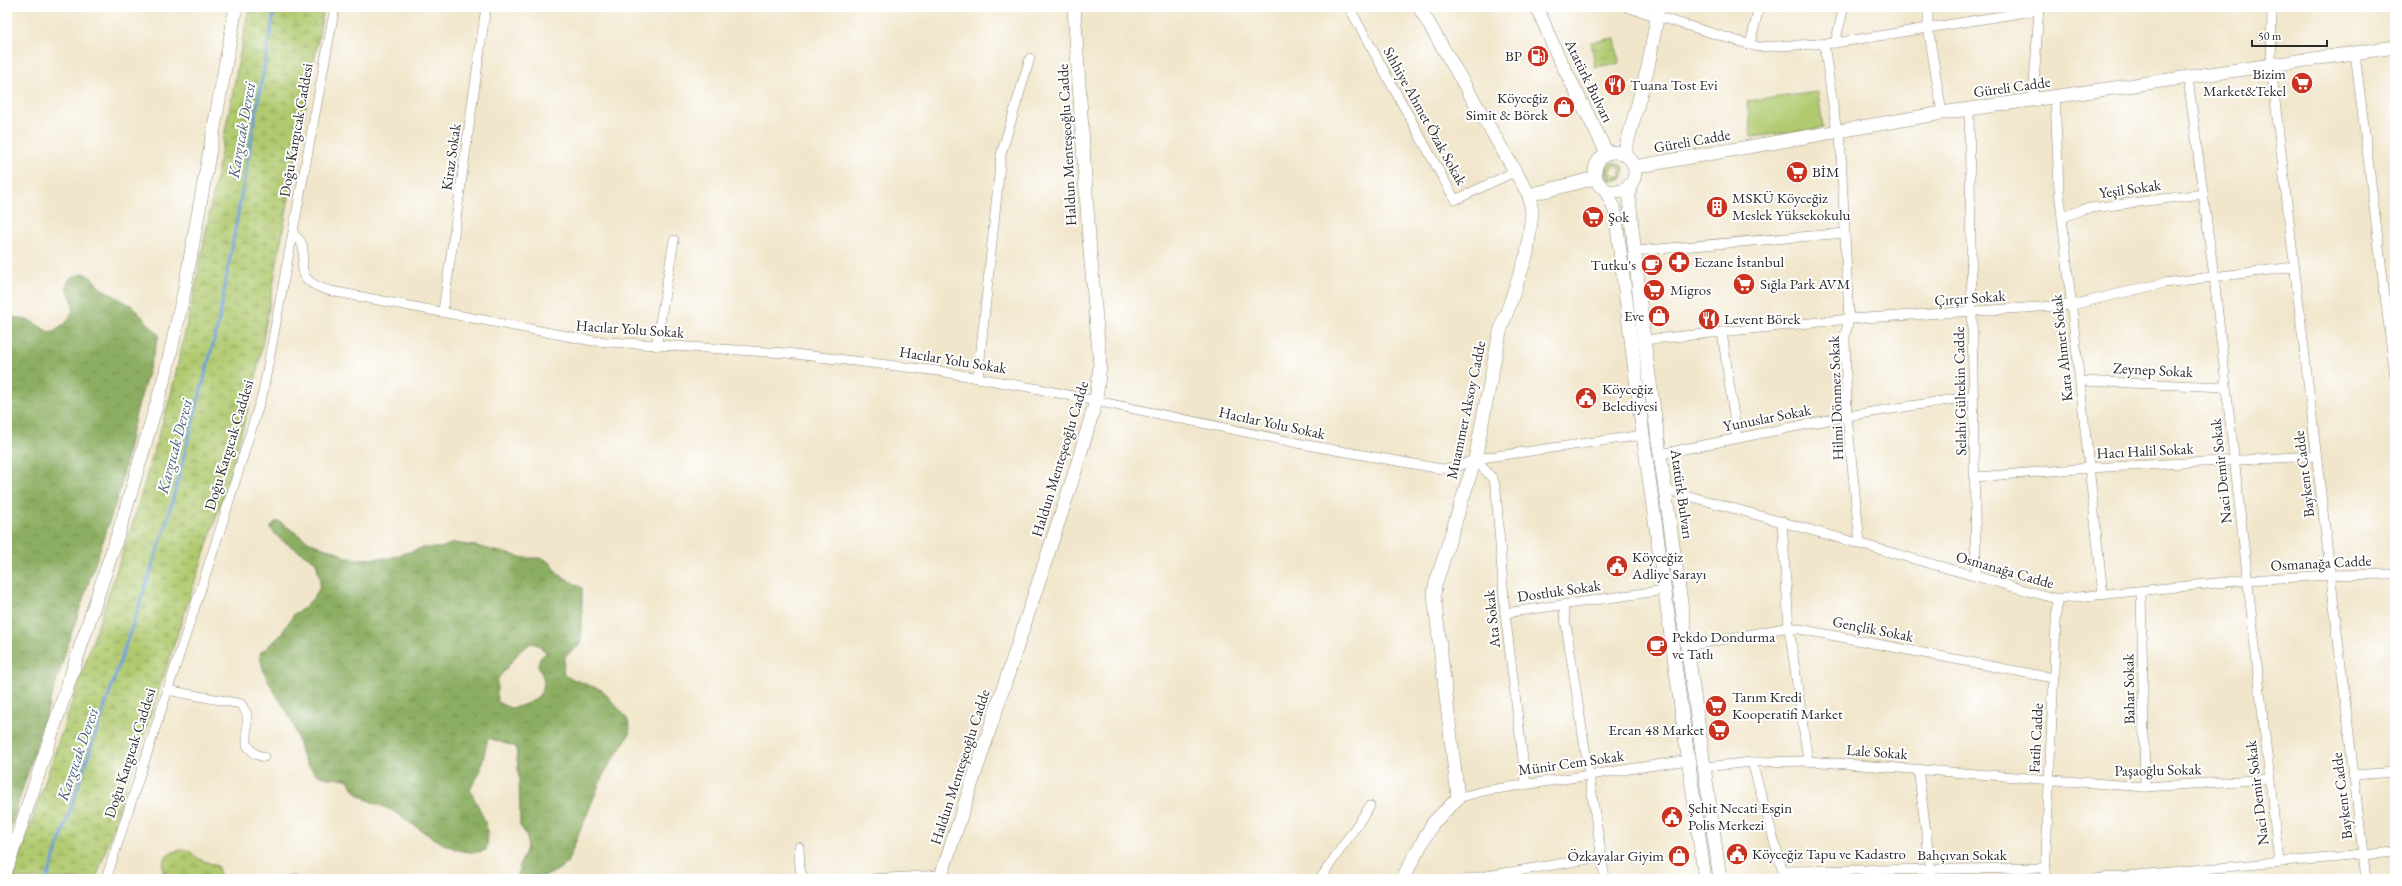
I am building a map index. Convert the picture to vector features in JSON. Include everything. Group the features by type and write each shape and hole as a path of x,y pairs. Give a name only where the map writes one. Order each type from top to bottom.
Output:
{"street":[{"path":"7,868 123,519 166,372 184,292 236,7"},
{"name":"Doğu Kargıcak Caddesi","path":"106,879 263,392 335,7"},
{"name":"Kiraz Sokak","path":"443,311 486,7"},
{"name":"Haldun Menteşeoğlu Cadde","path":"941,877 1073,478 1096,401 1100,365 1089,238 1074,7"},
{"name":"Sıhhiye Ahmet Özak Sokak","path":"1349,7 1454,200 1516,171"},
{"name":"Muammer Aksoy Cadde","path":"1419,7 1516,171 1529,195 1532,212 1530,237 1522,270 1500,332 1475,459 1438,571 1434,595 1458,798"},
{"name":"Atatürk Bulvarı","path":"1530,7 1543,23"},
{"name":"Atatürk Bulvarı","path":"1537,7 1543,23 1606,153"},
{"path":"1626,7 1658,12 1758,47 1824,44 2039,9 2033,100"},
{"path":"1750,45 1759,7"},
{"path":"1835,42 1844,7"},
{"path":"1928,7 1928,27 1942,113"},
{"name":"Baykent Cadde","path":"2272,7 2271,66 2366,879"},
{"path":"1624,154 1648,66 1658,12"},
{"name":"Hilmi Dönmez Sokak","path":"1824,44 1838,131 1849,319 1845,336 1847,416 1860,543"},
{"name":"Güreli Cadde","path":"1634,167 1942,113 2395,47"},
{"path":"2355,53 2395,377"},
{"path":"978,378 1001,155 1030,58"},
{"name":"Naci Demir Sokak","path":"2188,78 2214,277 2279,862"},
{"name":"Kara Ahmet Sokak","path":"2055,97 2059,190 2103,595"},
{"name":"Selahi Gültekin Cadde","path":"1969,109 1976,477 1976,576"},
{"path":"1606,153 1624,154 1629,157 1634,167 1635,173 1630,184 1619,191 1606,190 1595,178 1597,160 1606,153"},
{"path":"1529,195 1595,178"},
{"name":"Atatürk Bulvarı","path":"1630,184 1629,198 1644,340 1720,879"},
{"name":"Atatürk Bulvarı","path":"1606,190 1615,210 1643,435 1705,879"},
{"name":"Yeşil Sokak","path":"2062,218 2084,210 2203,194"},
{"path":"1635,251 1845,234"},
{"name":"Hacılar Yolu Sokak","path":"293,236 298,238 302,245 304,274 313,286 331,291 443,311 566,338 656,346 786,353 906,366 978,378 1096,401 1307,445 1442,469 1458,467 1475,459 1643,435"},
{"path":"656,346 674,240"},
{"name":"Çırçır Sokak","path":"1644,340 1849,319 2072,305 2164,283 2294,267"},
{"path":"1722,332 1737,438"},
{"name":"Zeynep Sokak","path":"2080,381 2226,387"},
{"name":"Yunuslar Sokak","path":"1660,454 1847,416 1974,396"},
{"name":"Hacı Halil Sokak","path":"1976,477 2089,468 2316,456"},
{"name":"Ata Sokak","path":"1475,459 1493,479 1496,489 1505,613 1526,784"},
{"name":"Osmanağa Cadde","path":"1664,489 2057,599 2247,580 2330,575 2395,574"},
{"path":"1782,521 1789,627 1808,761"},
{"name":"Dostluk Sokak","path":"1505,613 1664,590"},
{"name":"Bahar Sokak","path":"2141,591 2145,787"},
{"name":"Fatih Cadde","path":"2045,879 2048,780 2057,599"},
{"path":"1563,605 1604,879"},
{"name":"Gençlik Sokak","path":"1688,646 1789,627 2053,678"},
{"path":"167,690 241,704 248,714 246,745 255,754 264,757"},
{"name":"Münir Cem Sokak","path":"1458,798 1483,790 1689,760"},
{"name":"Lale Sokak","path":"1705,766 1752,762 1808,761 2048,780"},
{"path":"1752,762 1784,875"},
{"path":"1918,769 1932,879"},
{"path":"2354,775 2395,772"},
{"name":"Paşaoğlu Sokak","path":"2048,780 2145,787 2269,779"},
{"path":"1402,879 1433,823 1458,798"},
{"path":"1320,879 1370,806"},
{"path":"799,847 800,869 803,879"},
{"path":"2092,879 2395,852"},
{"path":"1468,879 1601,857"},
{"name":"Bahçıvan Sokak","path":"1784,875 1871,869 2045,868"},
{"path":"1871,869 1871,879"},
{"path":"2204,869 2205,879"},
{"path":"871,879 941,877"}],"green space":[{"path":"249,7 324,7 255,383 228,482 96,879 12,879 132,525 171,394 194,293"},
{"path":"1615,38 1619,63 1595,67 1591,42"},
{"path":"1818,92 1823,128 1751,137 1747,101"},
{"path":"1615,162 1613,169 1605,170 1609,164"},
{"path":"1615,162 1623,166 1624,173 1622,178 1619,172 1623,168 1618,168"},
{"path":"1605,170 1612,173 1610,180 1607,178"},
{"path":"1615,175 1622,178 1613,181 1610,180"},
{"path":"84,273 93,279 99,287 132,306 159,335 135,417 120,490 70,638 7,839 7,313 13,317 31,321 50,333 54,331 66,322 73,309 72,300 66,286 70,278"},
{"path":"275,522 280,522 306,540 325,549 336,551 345,557 356,559 389,558 422,548 440,548 454,543 476,546 525,558 543,558 552,564 557,573 582,588 582,631 580,645 565,656 563,672 565,676 602,690 626,717 630,726 629,735 603,775 567,863 557,871 541,877 523,879 518,874 519,867 526,850 527,839 520,826 519,779 516,747 488,738 480,772 470,789 484,818 487,833 486,850 474,852 462,851 436,840 391,810 362,797 347,779 321,776 308,766 302,754 289,715 264,672 260,653 280,636 294,614 304,608 313,598 319,589 320,580 316,562 280,539 270,528","holes":["531,643 538,645 547,653 541,657 538,664 544,684 539,695 529,703 516,707 510,708 497,702 497,680 520,651"]},
{"path":"180,850 188,850 199,859 217,866 222,879 165,879 163,868 164,860 170,854"}],"waterway":[{"name":"Kargıcak Deresi","path":"47,879 166,525 218,325 275,7"}],"place":[{"name":"BP","path":"1538,56"},
{"name":"Bizim Market&Tekel","path":"2302,83"},
{"name":"Tuana Tost Evi","path":"1615,85"},
{"name":"Köyceğiz Simit & Börek","path":"1564,107"},
{"name":"BİM","path":"1797,172"},
{"name":"MSKÜ Köyceğiz Meslek Yüksekokulu","path":"1717,207"},
{"name":"Şok","path":"1593,217"},
{"name":"Eczane İstanbul","path":"1679,262"},
{"name":"Tutku's","path":"1652,265"},
{"name":"Sığla Park AVM","path":"1744,284"},
{"name":"Migros","path":"1654,290"},
{"name":"Eve","path":"1659,316"},
{"name":"Levent Börek","path":"1709,319"},
{"name":"Köyceğiz Belediyesi","path":"1586,398"},
{"name":"Köyceğiz Adliye Sarayı","path":"1617,566"},
{"name":"Pekdo Dondurma ve Tatlı","path":"1657,646"},
{"name":"Tarım Kredi Kooperatifi Market","path":"1716,706"},
{"name":"Ercan 48 Market","path":"1719,730"},
{"name":"Şehit Necati Esgin Polis Merkezi","path":"1672,817"},
{"name":"Köyceğiz Tapu ve Kadastro","path":"1737,854"},
{"name":"Özkayalar Giyim","path":"1679,856"}]}
